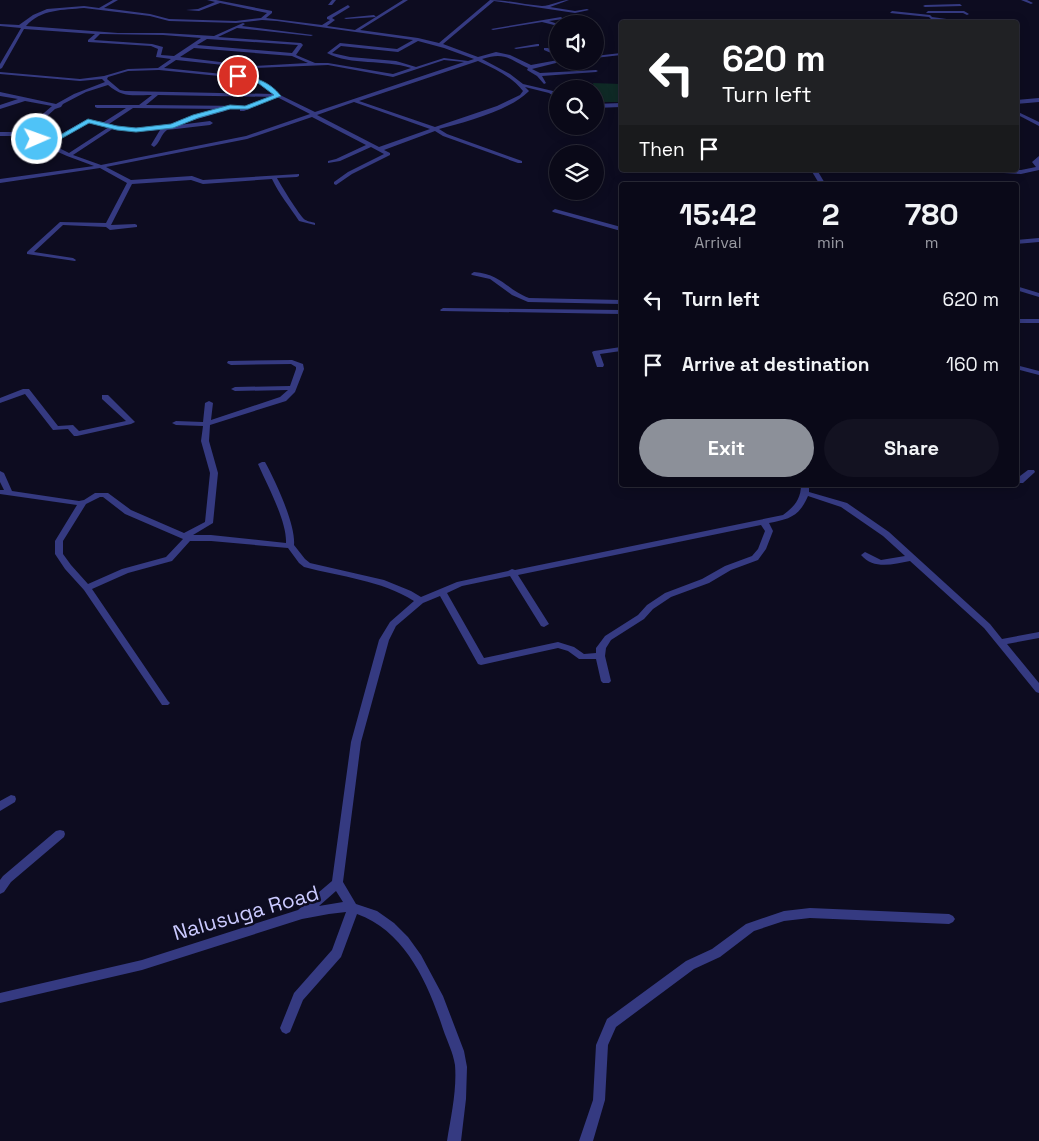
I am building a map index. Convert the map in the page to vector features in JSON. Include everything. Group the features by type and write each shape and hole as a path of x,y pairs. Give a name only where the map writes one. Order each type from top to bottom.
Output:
{"street":[{"path":"101,8 116,0"},
{"path":"209,0 270,12 262,19"},
{"path":"330,4 334,0"},
{"path":"356,31 376,16 404,0"},
{"path":"440,44 466,20 493,0 575,12 587,10"},
{"path":"556,0 565,1"},
{"path":"922,0 930,15"},
{"path":"1023,0 1031,4"},
{"path":"545,8 565,1"},
{"path":"188,10 199,10 220,2"},
{"path":"236,4 243,2"},
{"path":"925,6 960,5"},
{"path":"293,54 311,36 333,20 329,18 333,14 348,6"},
{"path":"1,66 23,26 35,16 55,9 84,7 150,15 169,20 221,22 262,19 418,39 440,44 478,59 510,75 523,85 549,92"},
{"path":"55,9 58,16"},
{"path":"494,29 542,21 557,16 571,16 575,12"},
{"path":"892,12 930,15 964,12 967,14"},
{"path":"915,12 952,20"},
{"path":"326,13 333,14"},
{"path":"355,14 376,16"},
{"path":"346,18 376,16"},
{"path":"531,16 534,18 532,23"},
{"path":"518,18 525,22 524,24"},
{"path":"159,69 191,46 250,21"},
{"path":"542,21 549,23"},
{"path":"0,25 99,33 209,37 301,45"},
{"path":"238,27 311,36"},
{"path":"156,29 224,33"},
{"path":"99,33 90,41 154,46 161,48 157,56 260,67 332,65 393,76 444,59 470,62"},
{"path":"434,38 440,44"},
{"path":"418,39 400,51 340,44 329,53 392,63 405,63 418,69"},
{"path":"516,48 537,45"},
{"path":"191,46 293,54 316,65"},
{"path":"456,51 466,46"},
{"path":"0,181 100,166 244,138 499,53 530,67 549,63"},
{"path":"604,56 619,54"},
{"path":"220,74 232,64"},
{"path":"494,67 521,64"},
{"path":"530,67 528,70 539,76 544,84"},
{"path":"0,73 80,80 104,77 128,70 159,69 220,74 255,79 269,87 276,96"},
{"path":"354,76 360,70"},
{"path":"539,76 596,71"},
{"path":"404,79 416,76 424,78"},
{"path":"104,77 108,83 122,92 276,96 387,152 387,156 350,173 336,183"},
{"path":"23,134 35,126 48,112 58,106 84,91 108,83"},
{"path":"380,149 499,106 523,95 526,91 523,85"},
{"path":"0,94 58,106"},
{"path":"105,124 156,94"},
{"path":"234,113 276,96"},
{"path":"1019,96 1026,101"},
{"path":"0,107 24,99"},
{"path":"1019,102 1039,100"},
{"path":"355,101 520,162"},
{"path":"98,106 246,108"},
{"path":"604,106 619,106"},
{"path":"154,145 162,132 179,122 230,107"},
{"path":"1019,114 1039,124"},
{"path":"48,144 88,121 136,130 210,122"},
{"path":"69,155 112,127"},
{"path":"0,134 23,134 69,155 100,166 130,182 192,178 203,182 275,175 274,177 281,192 288,199 301,220 313,224"},
{"path":"330,162 371,145"},
{"path":"1019,172 1039,168 1035,162 1039,158"},
{"path":"274,177 297,175"},
{"path":"108,225 130,182"},
{"path":"555,211 619,228"},
{"path":"74,260 29,253 62,223 108,225 112,229 135,226"},
{"path":"1019,242 1039,240"},
{"path":"474,274 484,274 496,279 514,294 528,300 619,302"},
{"path":"1019,289 1039,295"},
{"path":"443,310 619,312"},
{"path":"1019,321 1039,321"},
{"path":"600,365 596,352 619,349"},
{"path":"176,424 206,424 283,399 289,396 300,369 300,366 296,363 231,363"},
{"path":"1019,368 1039,373"},
{"path":"235,389 292,388"},
{"path":"0,401 26,391 56,428 70,427 77,434 131,422 105,397"},
{"path":"87,588 125,571 169,559 176,553 186,537 209,523 214,473 204,441 209,403"},
{"path":"262,464 286,520 292,542 290,546"},
{"path":"1019,481 1031,472"},
{"path":"0,473 4,493 83,503"},
{"path":"302,914 337,883 356,742 384,640 393,624 420,601 460,584 786,517 796,511 805,489 844,505 869,520 966,605 1001,642 1039,690"},
{"path":"165,703 87,588 68,567 60,554 59,541 83,503 98,495 105,496 128,512 186,537 290,546 300,560 307,565 395,587 410,593 420,601"},
{"path":"606,681 600,656 601,648 605,643 620,629 641,616 650,607 668,595 727,569 754,561 766,542 769,531 765,524"},
{"path":"865,555 871,561 880,563 910,558"},
{"path":"512,572 544,624"},
{"path":"442,591 481,662 558,645 572,649 582,657 600,656"},
{"path":"1001,642 1039,635"},
{"path":"0,807 11,799"},
{"path":"0,889 7,879 60,834"},
{"path":"286,1028 298,997 337,952 354,908 337,883"},
{"name":"Nalusuga Road","path":"0,998 142,965 302,914 328,909 354,908 366,912 383,922 401,939 425,969 438,997 460,1059 459,1109 454,1141"},
{"path":"586,1141 599,1100 602,1046 611,1022 690,965 716,953 750,927 784,916 810,912 890,918 908,916 949,919"}],"green space":[{"path":"604,83 619,84 619,102 604,102"}],"route":[{"path":"37,139 48,144 88,121 117,128 136,130 173,126 196,116 221,111 230,107 246,108 271,97 278,96 260,81 238,76"}]}
